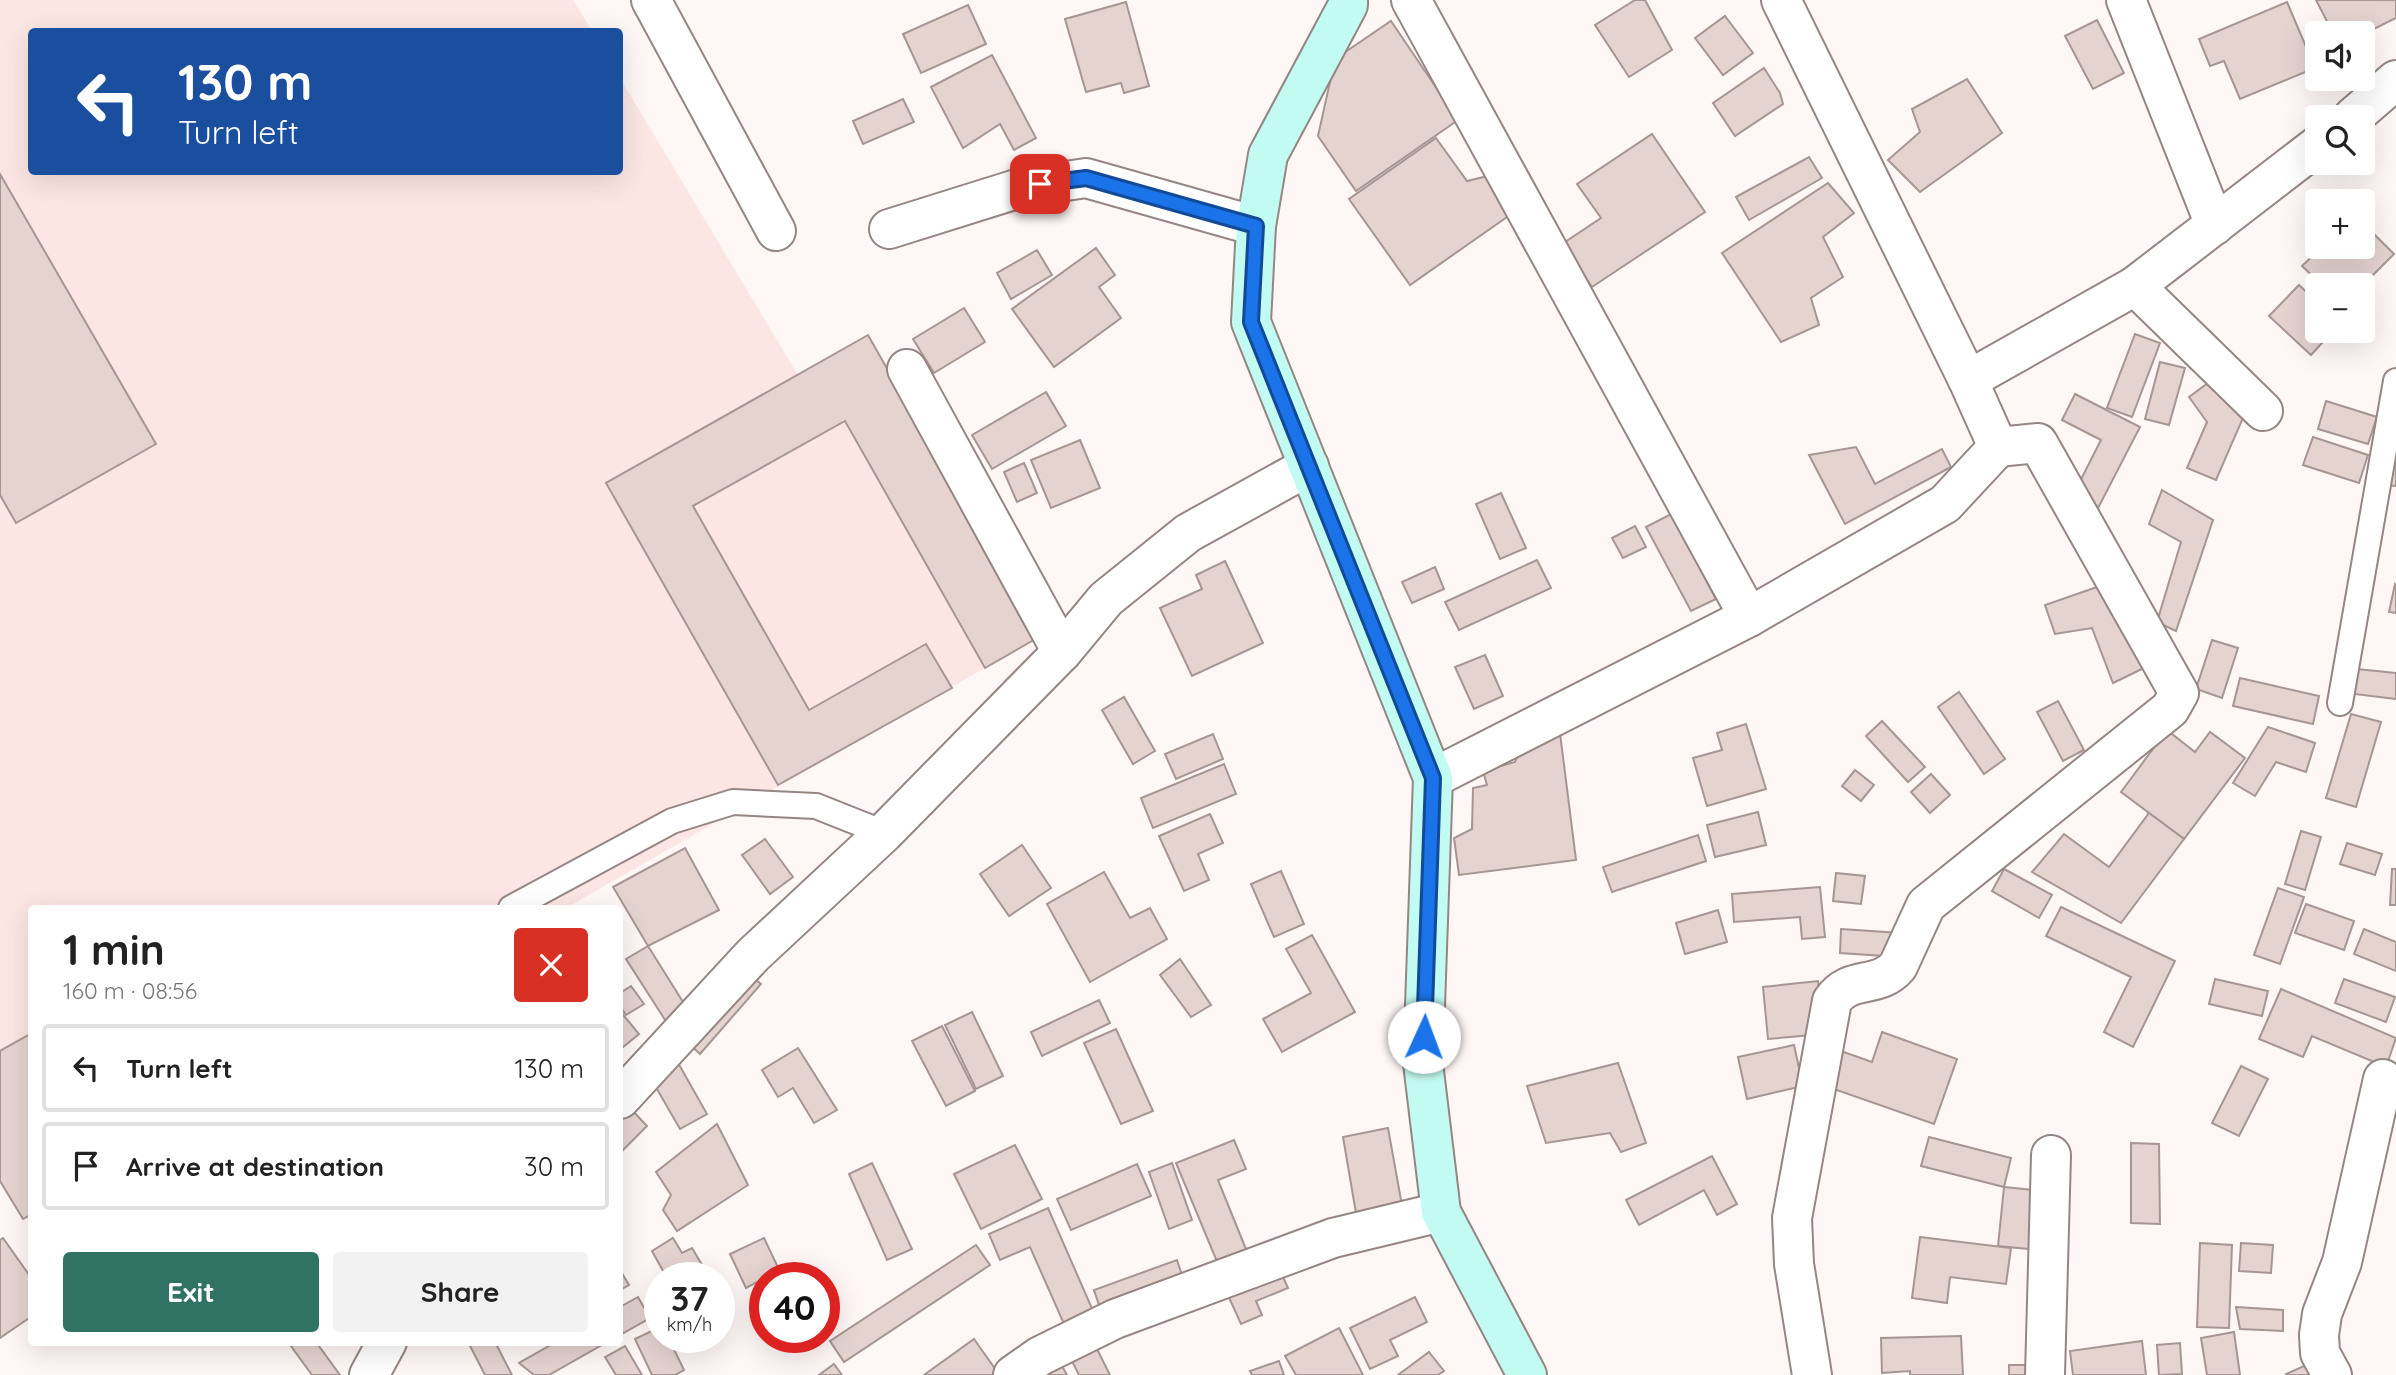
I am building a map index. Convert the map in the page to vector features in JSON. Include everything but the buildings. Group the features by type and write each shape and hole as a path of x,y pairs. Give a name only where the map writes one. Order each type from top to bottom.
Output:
{"street":[{"path":"651,0 776,232"},
{"path":"1411,0 1749,617"},
{"path":"1781,0 1968,380 1998,447"},
{"path":"2126,0 2215,225"},
{"path":"1350,2 1268,155 1256,226 1251,322 1433,778 1423,1063 1441,1212 1527,1375"},
{"path":"1968,380 2135,286 2305,155"},
{"path":"888,229 1020,188 1086,178 1256,226"},
{"path":"2135,286 2263,411"},
{"path":"907,369 1062,652"},
{"path":"1433,778 1749,617 1945,504 1998,447 2038,443 2179,693 2170,709 1926,905 1898,966 1891,975 1881,980 1850,984 1838,991 1832,1001 1793,1218 1794,1264 1812,1375"},
{"path":"623,1096 753,955 884,833 1062,652 1106,599 1188,533 1308,466"},
{"path":"2332,1375 2320,1353 2322,1314 2342,1262 2383,1079"},
{"path":"2045,1375 2052,1155"},
{"path":"1013,1375 1040,1356 1115,1319 1333,1238 1441,1212"},
{"path":"369,1375 385,1346"}],"lane":[{"path":"2340,703 2396,381"},
{"path":"517,905 672,821 733,802 816,806 884,833"}],"shaded area":[{"path":"0,0 573,0 590,28 28,28 28,175 623,175 623,83 799,377 868,335 1039,637 571,905 28,905 28,1216 23,1219 0,1181"}],"route":[{"path":"1040,184 1086,178 1256,226 1251,322 1433,778 1424,1037"}]}
